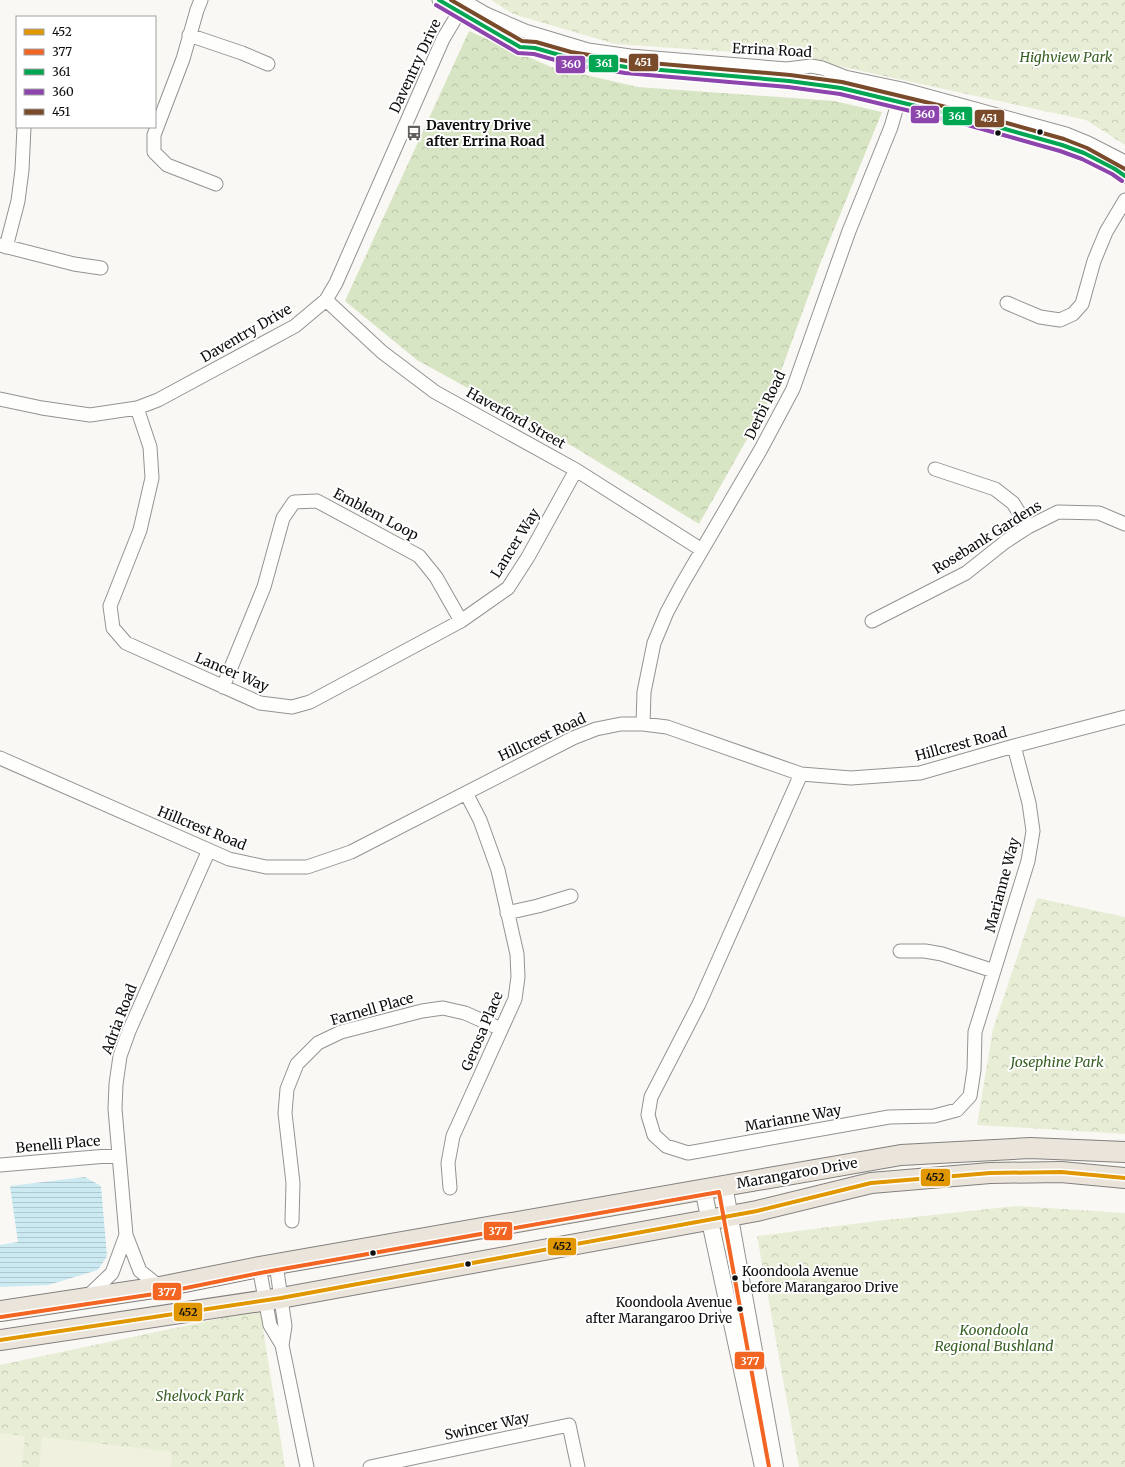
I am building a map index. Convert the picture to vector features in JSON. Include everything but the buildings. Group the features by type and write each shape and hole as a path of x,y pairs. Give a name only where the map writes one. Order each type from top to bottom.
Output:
{"main road":[{"name":"Marangaroo Drive","path":"0,1311 160,1287 268,1266 901,1155 1030,1148 1125,1152"},
{"name":"Marangaroo Drive","path":"0,1340 273,1300 757,1211 871,1183 990,1173 1061,1172 1125,1178"}],"street":[{"path":"201,0 189,35 183,59 154,135 154,152 167,166 216,184"},
{"name":"Errina Road","path":"439,0 462,4 508,41 520,47 535,48 577,59 626,67 789,81 901,95 1066,134 1088,143 1125,162"},
{"name":"Daventry Drive","path":"0,399 42,408 90,415 137,408 158,400 295,326 326,300 336,283 444,39 462,4"},
{"path":"189,35 242,53 268,64"},
{"name":"Errina Road","path":"901,95 966,118 1062,145 1084,153 1115,169 1125,176"},
{"name":"Derbi Road","path":"643,724 644,692 654,643 680,586 761,449 793,389 849,231 890,128 901,95"},
{"path":"24,128 22,170 18,201 3,246 74,264 101,268"},
{"path":"1007,303 1040,317 1060,320 1073,314 1082,304 1094,262 1106,232 1125,200"},
{"name":"Haverford Street","path":"326,300 382,352 435,392 576,470 702,550"},
{"name":"Lancer Way","path":"137,408 150,447 152,478 140,530 110,606 113,628 126,643 260,703 292,707 310,702 461,621 508,588 528,557 576,470"},
{"path":"935,469 995,489 1013,503 1028,527"},
{"name":"Emblem Loop","path":"223,687 264,587 283,518 294,502 317,500 419,556 436,577 461,621"},
{"name":"Rosebank Gardens","path":"872,621 966,573 1004,542 1028,527 1058,512 1099,513 1125,524"},
{"name":"Hillcrest Road","path":"0,758 229,859 266,868 307,867 351,852 573,738 596,729 621,724 643,724 667,727 801,774 851,778 920,773 1014,746 1125,717"},
{"name":"Marianne Way","path":"801,774 699,1004 651,1097 648,1115 654,1135 666,1146 688,1153 889,1117 934,1116 957,1110 970,1096 974,1070 975,1032 1028,861 1033,831 1029,803 1014,746"},
{"name":"Gerosa Place","path":"450,1188 448,1163 453,1136 515,999 518,978 517,954 498,870 480,820 466,793"},
{"name":"Adria Road","path":"160,1287 140,1271 126,1235 115,1109 116,1084 120,1056 129,1031 209,850"},
{"path":"508,912 538,906 570,896"},
{"path":"900,951 925,951 942,954 994,971"},
{"name":"Farnell Place","path":"292,1221 293,1183 286,1113 287,1088 297,1064 318,1043 341,1032 422,1011 443,1008 465,1013 501,1029"},
{"name":"Benelli Place","path":"0,1165 119,1155"},
{"path":"724,1186 775,1467"},
{"path":"703,1189 763,1467"},
{"name":"Adria Road","path":"85,1299 112,1273 126,1235"},
{"path":"268,1266 273,1300 285,1326 282,1345 306,1467"},
{"name":"Swincer Way","path":"370,1467 569,1425 578,1467"}],"green space":[{"name":"Highview Park","path":"491,0 1125,0 1125,145 1086,120 793,56 615,44 513,14"},
{"path":"469,31 551,67 638,87 834,101 882,112 820,264 773,393 699,524 574,447 417,360 345,301"},
{"name":"Josephine Park","path":"1037,898 1125,917 1125,1134 977,1125 993,1029"},
{"name":"Koondoola Regional Bushland","path":"1016,1206 1125,1213 1125,1467 799,1467 757,1236"},
{"name":"Shelvock Park","path":"260,1310 285,1467 0,1467 0,1365"},
{"path":"0,1433 25,1436 22,1467 0,1467"},
{"path":"42,1437 172,1452 171,1467 39,1467"}],"water":[{"path":"85,1177 101,1186 107,1256 98,1270 48,1285 0,1287 0,1245 18,1242 10,1186"}],"transit line":[{"name":"361","path":"439,0 520,47 535,48 570,58 626,67 789,81 841,88 966,118 1062,145 1084,153 1115,169 1125,176"},
{"name":"451","path":"451,0 522,41 536,42 571,52 627,61 790,75 842,82 967,112 1064,139 1087,148 1125,169"},
{"name":"360","path":"436,5 518,53 534,54 569,64 625,73 788,87 840,94 964,124 1060,151 1082,159 1112,174 1122,181"},
{"name":"452","path":"0,1340 281,1298 757,1211 871,1183 990,1173 1061,1172 1125,1178"},
{"name":"377","path":"1,1317 161,1293 260,1273 719,1192 769,1467"}],"place":[{"name":"Daventry Drive after Errina Road","path":"414,133"},
{"name":"Koondoola Avenue before Marangaroo Drive","path":"735,1278"},
{"name":"Koondoola Avenue after Marangaroo Drive","path":"740,1309"}]}
